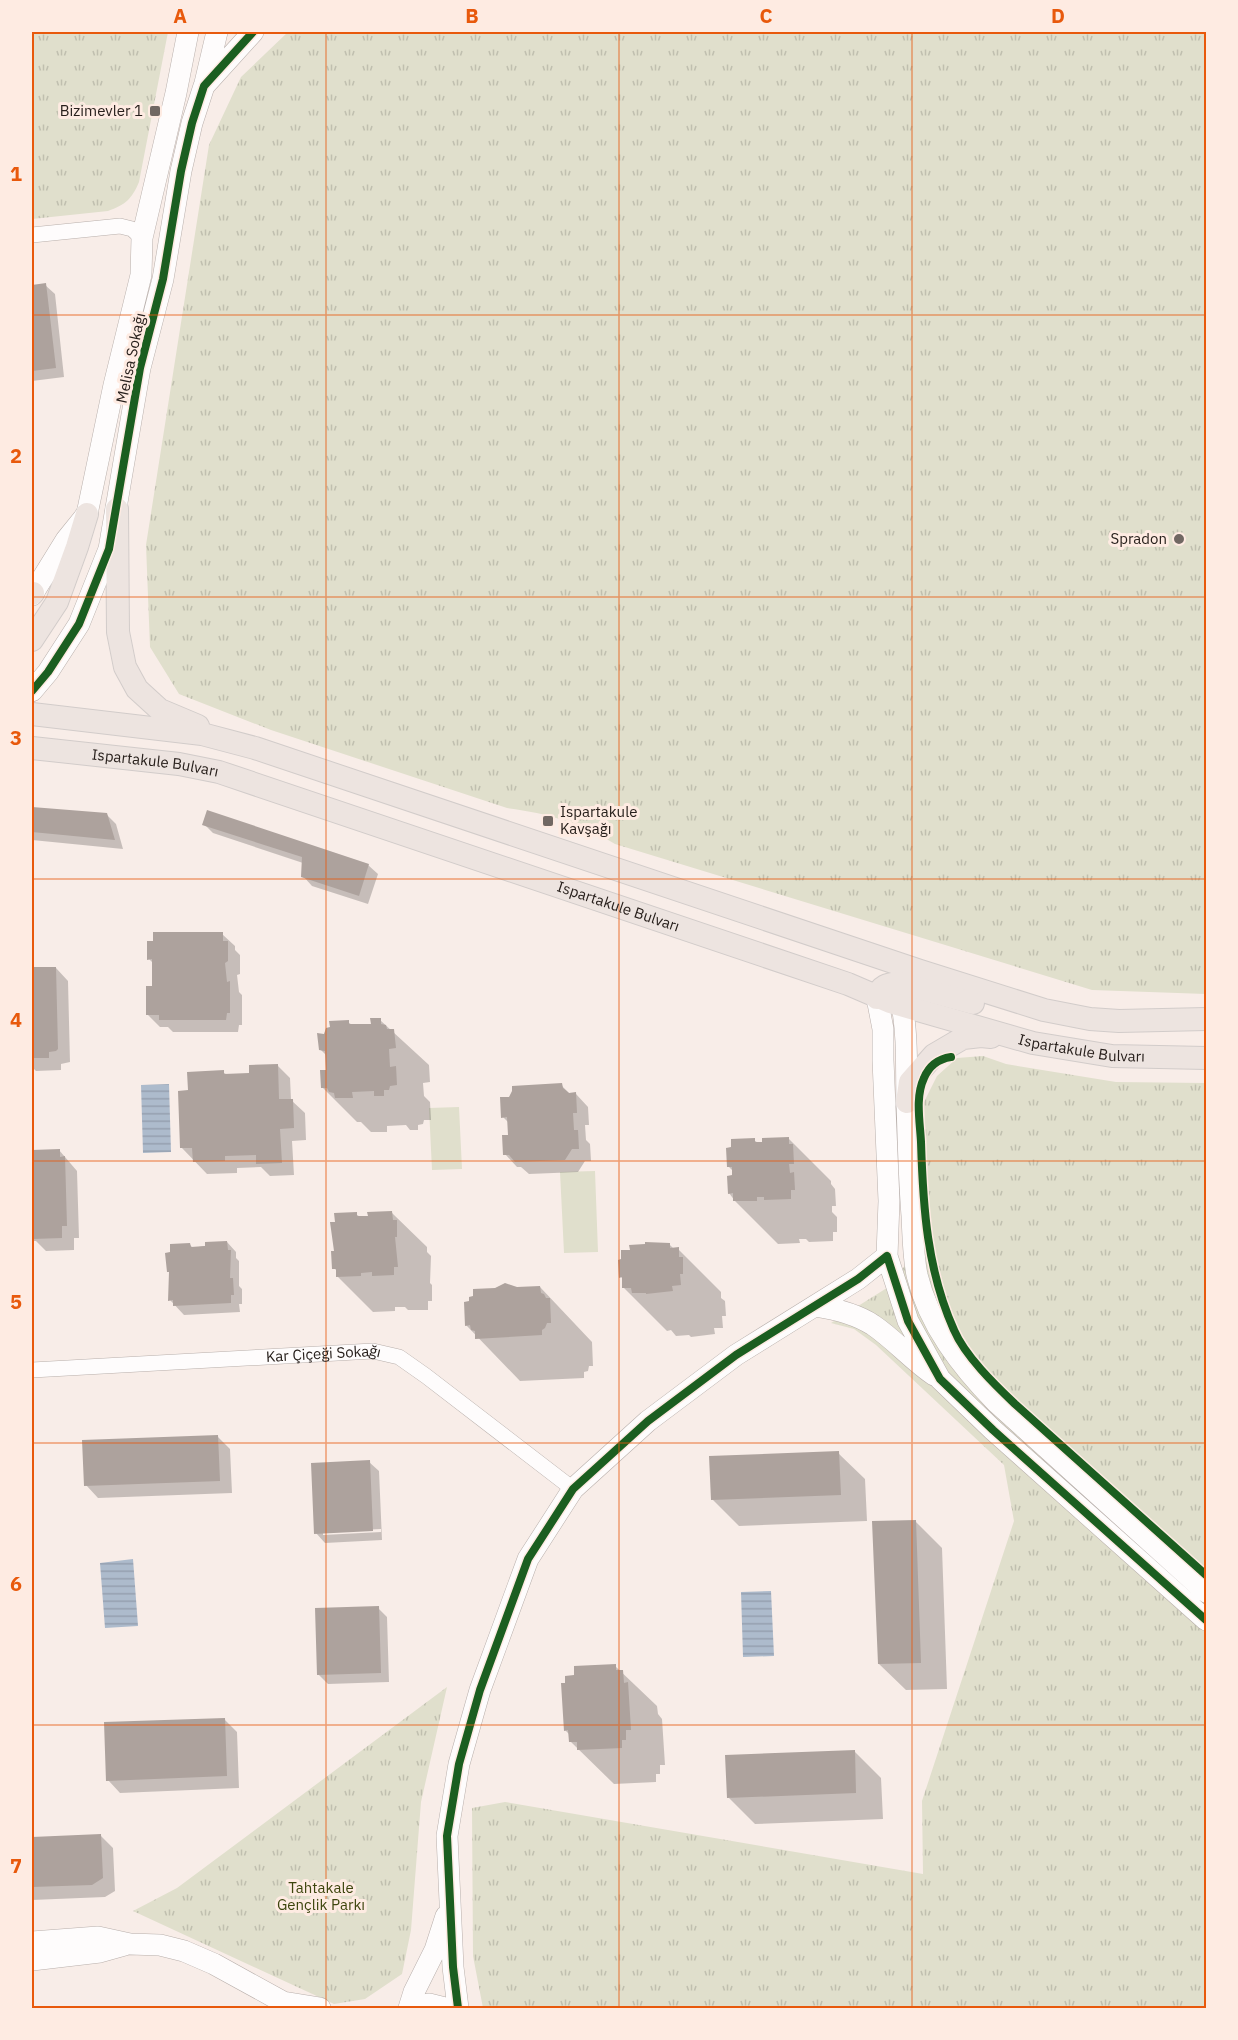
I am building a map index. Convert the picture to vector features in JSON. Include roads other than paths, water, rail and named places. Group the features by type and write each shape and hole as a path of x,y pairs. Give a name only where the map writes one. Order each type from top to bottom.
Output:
{"main road":[{"path":"117,509 118,632 124,667 130,679 137,689 160,710 238,743"},
{"path":"32,640 57,602 87,514"},
{"name":"Ispartakule Bulvarı","path":"32,714 202,734 238,743 1044,1010 1090,1019 1119,1021 1206,1019"},
{"name":"Ispartakule Bulvarı","path":"35,746 179,764 219,772 848,984 877,998 901,994 1033,1043 1112,1056 1206,1058"},
{"path":"886,959 895,969 901,994 1000,1010 1090,1019"},
{"path":"907,1102 910,1082 920,1070 940,1051 963,1038 981,1036 1033,1043"}],"street":[{"path":"204,86 217,32"},
{"name":"Melisa Sokağı","path":"32,692 79,624 109,549 140,368 163,279 180,171 204,86 253,32"},
{"name":"Melisa Sokağı","path":"32,594 66,540 87,514 114,385 141,275 142,238 190,35"},
{"path":"32,235 120,226 132,229 142,238"},
{"path":"901,994 908,1041 907,1102 912,1240 921,1289 941,1333 970,1375 1021,1425 1206,1592"},
{"path":"877,998 884,1029 889,1201 887,1256 908,1321 941,1380"},
{"path":"887,1256 902,1259 917,1275"},
{"path":"458,2008 453,1967 447,1836 459,1764 477,1700 528,1559 573,1489 648,1421 736,1355 858,1280 887,1256"},
{"path":"816,1306 832,1308 873,1325 941,1380 993,1430 1206,1620"},
{"name":"Kar Çiçeği Sokağı","path":"32,1370 373,1352 399,1357 573,1489"},
{"path":"409,2008 414,1992 435,1950 451,1901"},
{"path":"32,1942 98,1937 130,1944 160,1945 184,1951 214,1964 287,2005 320,2008"},
{"path":"32,1960 100,1952 130,1944"},
{"path":"414,2008 429,2004 445,2008"}],"water":[{"path":"169,1084 171,1152 143,1153 141,1085"},
{"path":"133,1559 138,1626 105,1628 100,1563"},
{"path":"771,1591 774,1656 743,1657 741,1592"}],"place":[{"name":"Bizimevler 1","path":"155,111"},
{"name":"Spradon","path":"1179,539"},
{"name":"Ispartakule Kavşağı","path":"548,821"}],"park label":[{"name":"Tahtakale Gençlik Parkı","path":"321,1896"}]}
